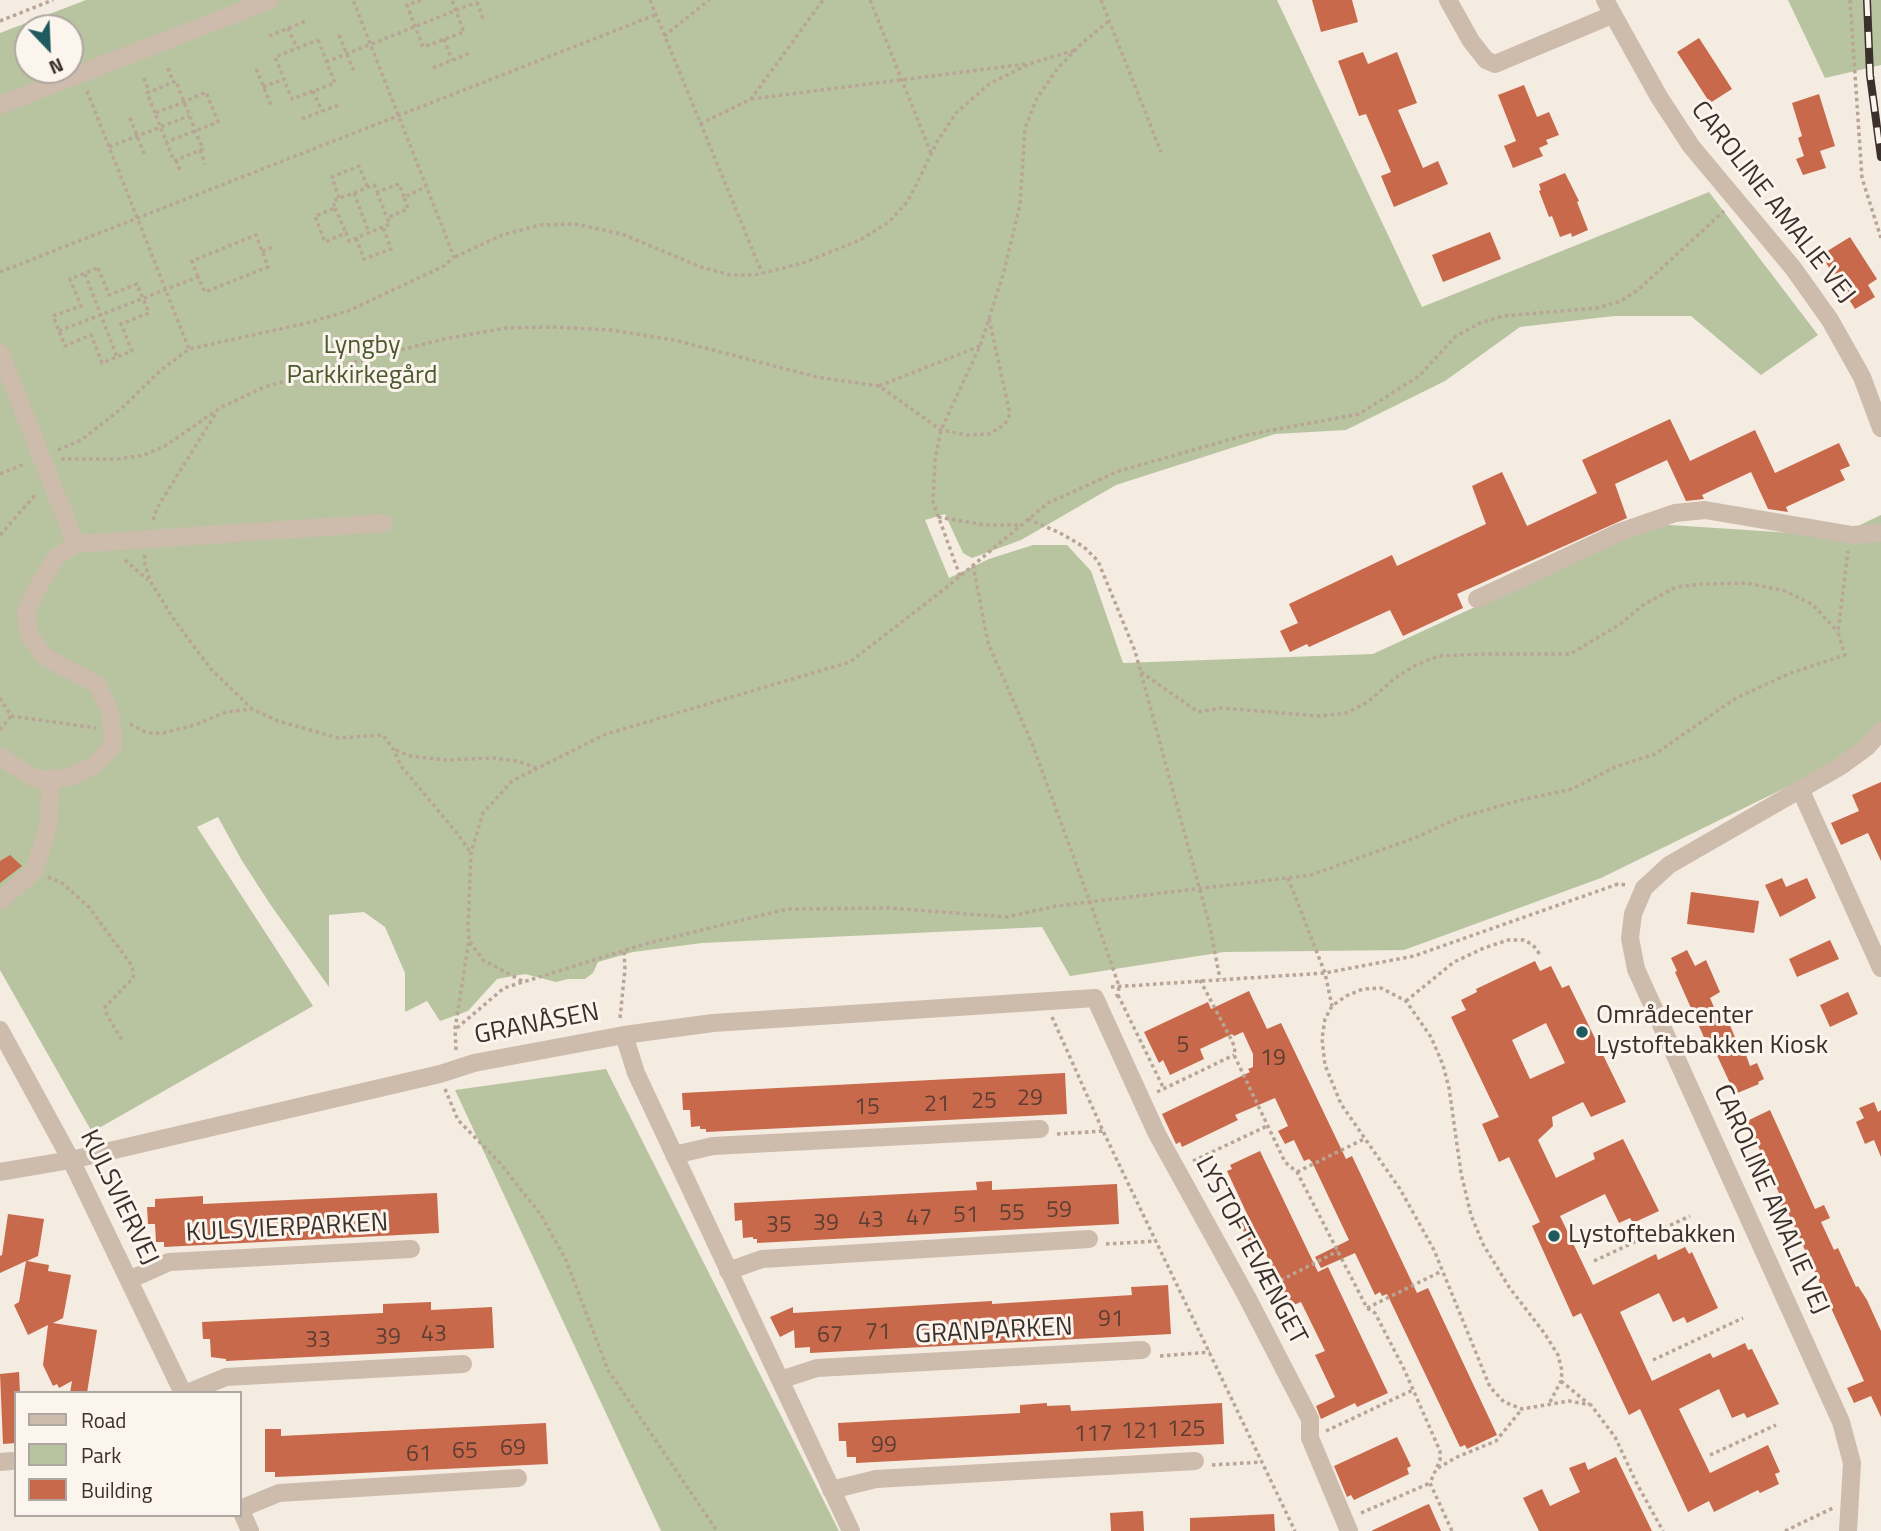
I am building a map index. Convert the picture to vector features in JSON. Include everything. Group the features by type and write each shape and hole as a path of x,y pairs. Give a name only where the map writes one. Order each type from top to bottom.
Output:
{"street":[{"path":"84,72 270,0"},
{"name":"CAROLINE AMALIE VEJ","path":"1448,0 1471,41 1486,60 1495,64 1609,7 1659,97 1691,146 1793,268 1830,320 1862,377 1881,428"},
{"path":"0,105 54,84"},
{"path":"0,353 76,544"},
{"path":"1477,599 1620,533 1675,513 1705,510 1850,534 1881,533"},
{"path":"0,757 36,779 66,778 93,766 113,745 112,722 97,684 45,657 29,635 26,612 35,592 56,557 76,544 384,523"},
{"name":"CAROLINE AMALIE VEJ","path":"1848,1531 1852,1463 1841,1422 1636,969 1630,938 1633,914 1644,888 1669,865 1801,791 1858,754 1881,731"},
{"path":"0,901 34,871 48,828 51,779"},
{"path":"1801,791 1881,968"},
{"name":"GRANÅSEN","path":"0,1172 71,1160 448,1072 474,1063 624,1035 713,1023 1044,1002 1100,993"},
{"name":"LYSTOFTEVÆNGET","path":"1100,993 1142,1100 1176,1169 1247,1297 1310,1419 1310,1438 1346,1526"},
{"name":"KULSVIERVEJ","path":"0,1030 71,1160 184,1391"},
{"path":"624,1035 636,1073 851,1531"},
{"path":"674,1155 713,1146 1040,1129"},
{"path":"728,1271 762,1259 1089,1239"},
{"name":"KULSVIERPARKEN","path":"129,1279 169,1262 411,1249"},
{"name":"GRANPARKEN","path":"780,1380 817,1368 1142,1350"},
{"path":"190,1391 226,1377 463,1364"},
{"path":"831,1490 876,1479 1195,1461"},
{"path":"242,1508 279,1493 518,1478"},
{"path":"242,1513 250,1531"}],"path":[{"path":"0,21 53,0"},
{"path":"353,0 454,257"},
{"path":"421,0 407,5 423,47 464,32 452,0"},
{"path":"650,0 762,273"},
{"path":"664,36 709,0"},
{"path":"751,99 823,0"},
{"path":"870,0 931,153"},
{"path":"1101,0 1161,152"},
{"path":"1850,0 1862,178 1881,238"},
{"path":"326,62 476,1 484,22"},
{"path":"0,272 655,15"},
{"path":"268,36 308,20"},
{"path":"960,576 933,502 941,430 980,346 1003,275 1020,205 1025,128 1037,98 1058,68 1109,21"},
{"path":"288,28 297,48"},
{"path":"339,35 355,74"},
{"path":"318,40 335,83 292,100 275,57 297,48 318,40"},
{"path":"444,40 452,61"},
{"path":"0,474 80,440 121,409 161,370 189,349 307,323 348,311 444,266 454,257 502,235 540,225 575,224 622,234 701,267 730,275 762,273 803,263 860,240 889,222 908,201 931,153 956,113 989,83 1029,64 1075,50"},
{"path":"433,68 470,53"},
{"path":"700,124 751,99 1029,64"},
{"path":"168,68 173,82"},
{"path":"256,69 272,107"},
{"path":"144,78 160,127 181,173"},
{"path":"264,86 284,79"},
{"path":"149,92 176,81 190,116 203,149 176,160"},
{"path":"84,84 189,349"},
{"path":"313,91 322,111"},
{"path":"155,113 206,93 218,122 166,142"},
{"path":"302,119 341,104"},
{"path":"109,147 190,116"},
{"path":"130,118 145,156"},
{"path":"200,150 205,164"},
{"path":"340,198 332,177 359,166 368,188"},
{"path":"377,192 399,184 408,209 387,218"},
{"path":"374,185 390,224 349,241 333,201 368,188 374,185"},
{"path":"404,197 426,187"},
{"path":"354,193 369,233"},
{"path":"717,1531 608,1370 566,1260 541,1215 500,1163 458,1120 448,1099 448,1072 469,940 471,853 483,813 512,782 606,734 850,662 1048,503 1119,471 1246,435 1359,414 1419,376 1455,337 1480,323 1503,316 1597,308 1621,300 1639,289 1736,200"},
{"path":"335,208 315,216 325,242 346,233"},
{"path":"356,239 364,259 391,248 383,227"},
{"path":"256,235 268,267 205,292 198,276 192,261 256,235"},
{"path":"262,251 273,247"},
{"path":"98,268 109,295 137,284 143,298 149,313 121,324 132,351 102,363 91,335 65,346 54,316 80,306 70,279 98,268"},
{"path":"85,273 117,357"},
{"path":"59,331 198,276"},
{"path":"42,458 118,459 144,455 165,446 220,408 264,387 444,339 506,328 611,330 674,340 817,377 878,386 941,430 967,435 990,434 1005,424 1010,414 989,318"},
{"path":"878,386 980,346"},
{"path":"220,408 157,508 148,537 145,561 150,581 175,621 211,669 252,709 278,721 339,738 383,735 401,766 471,853"},
{"path":"0,534 50,478"},
{"path":"938,517 984,525 1022,525"},
{"path":"1028,519 1084,547 1098,562 1141,671 1200,888 1220,979"},
{"path":"455,1030 504,988 624,951 787,909 890,908 1007,917 1056,906 1311,875 1461,817 1572,789 1615,767 1655,754 1736,698 1791,673 1845,656 1838,632 1850,534"},
{"path":"973,565 988,643 1033,746 1118,986"},
{"path":"1141,671 1198,712 1221,708 1320,716 1346,713 1368,702 1395,678 1416,665 1439,656 1570,654 1601,637 1643,605 1676,587 1704,584 1747,583 1785,591 1812,604 1838,632"},
{"path":"0,698 11,716"},
{"path":"11,716 112,722 148,733 163,733 195,725 226,712 252,709"},
{"path":"0,730 11,716"},
{"path":"394,750 410,756 446,760 493,758 518,761 538,768"},
{"path":"34,871 62,883 89,907 130,963 133,978 105,1007 123,1042"},
{"path":"1288,878 1325,973 1332,1006"},
{"path":"1100,993 1118,986 1325,973 1414,956 1618,884 1644,888"},
{"path":"469,940 483,960 524,982"},
{"path":"1406,1001 1454,962 1508,940 1524,940 1533,945 1542,956"},
{"path":"624,951 625,969 619,1014 624,1035"},
{"path":"1200,980 1231,1039 1235,1048 1234,1055 1285,1162 1297,1172 1367,1308 1375,1312 1440,1451 1440,1461 1430,1483 1346,1526"},
{"path":"1550,1402 1561,1381 1562,1371 1558,1355 1509,1287 1483,1244 1471,1215 1461,1173 1443,1065 1431,1037 1406,1001 1381,988 1363,989 1346,996 1332,1006 1325,1019 1322,1038 1325,1065 1341,1104 1400,1189 1434,1250 1490,1387 1504,1402 1522,1409 1550,1402 1569,1401 1591,1405"},
{"path":"1118,995 1164,1089"},
{"path":"1044,1002 1295,1531"},
{"path":"1142,1100 1234,1055"},
{"path":"1176,1169 1267,1126"},
{"path":"1040,1129 1048,1135 1104,1131"},
{"path":"1297,1172 1364,1139"},
{"path":"1594,1261 1690,1216"},
{"path":"1089,1239 1099,1245 1157,1241"},
{"path":"1247,1297 1338,1251"},
{"path":"1367,1308 1443,1271"},
{"path":"1653,1360 1743,1318"},
{"path":"1142,1350 1149,1356 1210,1352"},
{"path":"1561,1381 1591,1405 1615,1437 1663,1531"},
{"path":"1310,1438 1413,1390"},
{"path":"1436,1469 1496,1441 1522,1409"},
{"path":"1710,1455 1776,1426"},
{"path":"1195,1461 1202,1465 1262,1462"},
{"path":"1430,1483 1452,1531"},
{"path":"1785,1531 1850,1500"}],"green space":[{"name":"Lyngby Parkkirkegård","path":"86,0 1277,0 1422,307 1709,192 1818,335 1761,375 1691,316 1614,316 1520,327 1445,381 1346,430 1275,434 1116,485 1021,540 972,558 963,553 945,514 925,520 949,578 989,559 1033,545 1067,545 1091,571 1123,663 1373,654 1655,524 1837,536 1881,515 1881,741 1601,878 1404,950 1224,952 1070,976 1042,927 702,943 633,952 598,962 593,973 585,979 556,982 525,974 497,979 468,1011 440,1021 427,1001 405,1012 405,973 385,927 364,912 329,915 329,987 270,904 218,817 197,827 313,1006 92,1132 0,970 0,33 14,28 14,84 84,84 84,14 50,14"},
{"path":"1788,0 1881,0 1881,65 1825,78"},
{"path":"606,1069 839,1531 661,1531 455,1090"}],"building":[{"path":"1312,0 1352,0 1358,22 1321,32"},
{"path":"1699,38 1732,89 1710,103 1677,52"},
{"path":"1363,52 1368,64 1397,52 1417,103 1398,110 1423,168 1438,161 1448,184 1394,207 1381,176 1391,172 1366,114 1359,116 1338,61"},
{"path":"1524,85 1537,117 1549,112 1559,135 1546,140 1548,144 1539,148 1543,156 1513,168 1504,146 1516,141 1498,95"},
{"path":"1819,94 1835,146 1820,151 1826,168 1803,175 1796,159 1804,156 1798,138 1802,136 1792,103"},
{"path":"1565,173 1579,201 1577,202 1588,230 1572,237 1571,233 1560,237 1539,191 1539,184"},
{"path":"1490,232 1501,259 1443,282 1432,255"},
{"path":"1850,237 1877,279 1868,285 1875,297 1855,309 1821,255"},
{"path":"1670,419 1690,461 1755,430 1775,473 1839,443 1850,466 1840,470 1845,480 1786,507 1788,512 1768,509 1751,472 1702,495 1704,499 1686,501 1667,460 1615,484 1627,518 1457,594 1463,608 1403,636 1390,610 1309,647 1307,644 1290,652 1280,631 1298,623 1289,604 1392,555 1397,566 1486,524 1472,486 1502,472 1527,526 1597,493 1582,460"},
{"path":"1881,782 1881,861 1868,833 1841,845 1831,823 1859,811 1852,795"},
{"path":"10,855 22,866 0,883 0,861"},
{"path":"1782,878 1786,887 1807,878 1816,898 1780,917 1765,885"},
{"path":"1691,892 1759,901 1754,933 1687,924"},
{"path":"1830,940 1839,959 1797,977 1789,959"},
{"path":"1687,950 1695,966 1706,960 1720,992 1710,998 1722,1026 1729,1023 1750,1066 1757,1063 1764,1079 1758,1082 1759,1084 1735,1094 1714,1049 1710,1051 1671,958"},
{"name":"Lystoftebakken","path":"1535,961 1540,971 1551,966 1562,988 1569,985 1626,1102 1591,1117 1583,1102 1552,1117 1553,1126 1538,1140 1556,1178 1595,1159 1593,1153 1623,1139 1659,1211 1633,1223 1630,1218 1619,1223 1605,1194 1560,1216 1593,1285 1656,1254 1658,1260 1685,1247 1689,1254 1692,1252 1718,1308 1687,1323 1684,1317 1673,1322 1659,1293 1620,1312 1652,1381 1710,1353 1713,1358 1745,1343 1748,1350 1752,1349 1779,1404 1747,1418 1744,1413 1732,1418 1719,1389 1679,1409 1710,1473 1768,1445 1780,1472 1775,1474 1779,1484 1760,1493 1758,1490 1714,1512 1709,1501 1688,1512 1640,1409 1629,1415 1581,1313 1573,1317 1532,1226 1540,1222 1509,1157 1499,1162 1482,1124 1499,1117 1451,1017 1466,1010 1461,1000 1477,992 1476,989","holes":["1546,1023 1565,1063 1530,1079 1512,1040"]},
{"path":"1249,991 1267,1029 1281,1023 1346,1159 1352,1156 1417,1293 1428,1288 1497,1435 1467,1449 1465,1445 1460,1447 1387,1294 1382,1296 1380,1292 1375,1295 1355,1253 1321,1268 1315,1257 1349,1240 1312,1162 1309,1159 1304,1161 1294,1140 1285,1144 1278,1131 1288,1126 1275,1098 1235,1115 1238,1120 1182,1147 1180,1142 1176,1144 1162,1114 1250,1072 1248,1069 1253,1067 1253,1054 1243,1032 1234,1036 1232,1034 1200,1049 1204,1059 1170,1075 1163,1060 1159,1063 1144,1032 1208,1002 1211,1009"},
{"path":"1848,992 1858,1014 1830,1027 1820,1005"},
{"path":"1065,1073 1067,1114 706,1132 706,1129 700,1129 700,1126 691,1127 690,1110 683,1110 682,1093"},
{"path":"1874,1102 1878,1112 1881,1110 1881,1157 1874,1140 1865,1144 1856,1122 1864,1118 1859,1108"},
{"path":"1770,1110 1815,1209 1824,1205 1830,1218 1821,1222 1834,1250 1838,1248 1881,1331 1881,1417 1871,1396 1854,1403 1847,1388 1864,1381 1786,1208 1774,1214 1767,1199 1779,1193 1747,1121"},
{"path":"1260,1151 1318,1272 1328,1267 1388,1393 1357,1407 1355,1403 1321,1419 1316,1406 1335,1397 1315,1355 1325,1351 1301,1302 1291,1306 1263,1248 1254,1252 1237,1218 1247,1214 1227,1171 1232,1169 1230,1165"},
{"path":"992,1181 992,1190 1117,1184 1119,1224 757,1243 757,1239 753,1237 743,1238 742,1220 735,1221 734,1203 977,1190 976,1182"},
{"path":"437,1193 439,1233 164,1247 164,1242 156,1242 155,1224 148,1224 147,1207 155,1207 155,1199 203,1196 203,1204"},
{"path":"8,1214 44,1219 38,1256 27,1261 49,1265 48,1271 71,1275 63,1318 53,1323 97,1330 87,1391 70,1391 72,1381 59,1388 57,1384 53,1386 43,1365 48,1325 28,1335 14,1305 19,1302 26,1261 0,1273"},
{"path":"1168,1285 1171,1334 810,1353 810,1347 795,1348 794,1330 780,1337 770,1317 793,1307 793,1313 992,1301 992,1304 1132,1295 1131,1287"},
{"path":"431,1302 431,1310 492,1307 494,1348 226,1361 211,1357 210,1339 203,1339 202,1322 383,1313 383,1304"},
{"path":"19,1372 20,1391 14,1391 14,1443 3,1444 0,1374"},
{"path":"1047,1403 1047,1406 1070,1405 1071,1411 1222,1403 1224,1444 856,1463 856,1457 847,1457 846,1441 839,1441 838,1423 1020,1413 1020,1405"},
{"path":"546,1423 548,1464 275,1477 275,1472 265,1472 265,1429 281,1429 281,1436"},
{"path":"1397,1437 1411,1466 1407,1468 1409,1474 1354,1500 1351,1495 1347,1497 1334,1466"},
{"path":"1616,1457 1652,1531 1539,1531 1523,1498 1542,1489 1550,1506 1580,1492 1569,1468 1585,1462 1588,1470"},
{"path":"1429,1504 1441,1531 1371,1531 1424,1506"},
{"path":"1143,1511 1144,1531 1111,1531 1110,1513"},
{"path":"1274,1514 1275,1531 1190,1531 1190,1518"}],"railway":[{"path":"1867,0 1870,75 1881,157"}],"place":[{"name":"Områdecenter Lystoftebakken Kiosk","path":"1582,1032"},
{"name":"Lystoftebakken","path":"1554,1236"}]}
